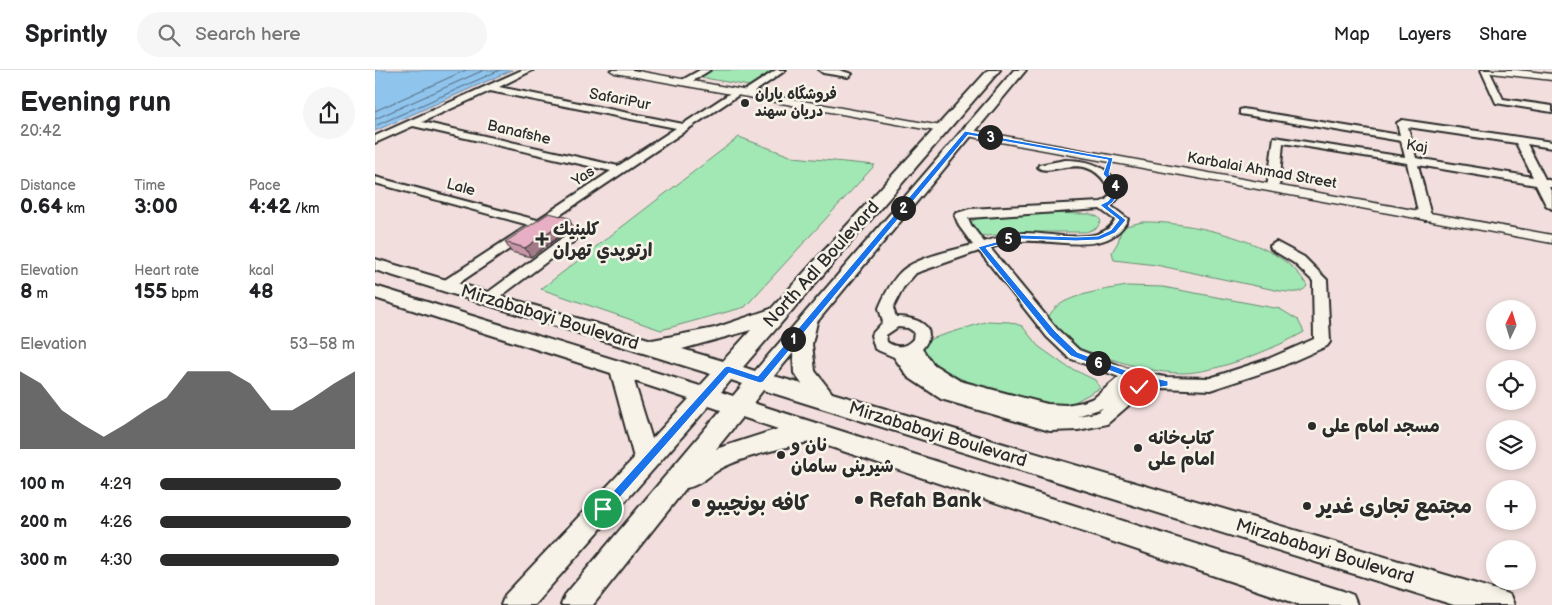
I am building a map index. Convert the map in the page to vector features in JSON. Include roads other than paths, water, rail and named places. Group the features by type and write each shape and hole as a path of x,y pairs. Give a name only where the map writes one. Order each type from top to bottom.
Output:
{"main road":[{"name":"North Adl Boulevard","path":"515,605 647,461 994,70"},
{"name":"North Adl Boulevard","path":"578,604 810,318 1020,70"},
{"name":"Mirzababayi Boulevard","path":"375,264 728,369 1500,605"},
{"name":"Mirzababayi Boulevard","path":"375,292 620,368 1343,605"},
{"path":"647,346 687,343 728,331 777,313"},
{"path":"810,318 802,344 805,373 824,399"},
{"path":"620,368 647,461"},
{"path":"672,487 717,459 782,437 815,432"}],"street":[{"path":"375,140 529,70"},
{"path":"615,70 941,129"},
{"path":"685,82 705,70"},
{"name":"Yas","path":"445,286 685,127 781,70"},
{"path":"823,70 848,74"},
{"path":"1485,70 1499,101 1552,109"},
{"path":"1491,70 1552,77"},
{"name":"SafariPur","path":"489,88 685,127"},
{"path":"1243,112 1406,139"},
{"name":"Banafshe","path":"412,123 619,170"},
{"path":"1425,216 1402,123 1552,145"},
{"name":"Karbalai Ahmad Street","path":"967,133 1552,239"},
{"name":"Kaj","path":"1273,188 1278,139 1546,183"},
{"path":"1520,140 1546,183 1552,205"},
{"path":"1106,174 1111,159"},
{"path":"1043,167 1055,164 1076,163 1097,167 1115,184 1117,193 1110,202 1103,205 1082,208 995,210 961,216 965,226 1052,333 1074,354 1132,376 1165,383"},
{"name":"Lale","path":"375,180 539,224"},
{"path":"891,324 886,308 893,293 913,268 1021,237 1099,238 1113,232 1122,220 1103,205"},
{"path":"488,299 573,236"},
{"path":"905,351 913,373 947,395 1050,424 1078,424 1101,419 1139,387 1165,383 1211,384 1274,363 1322,342 1320,280 1299,260 1276,246"},
{"path":"905,351 921,340 921,330 911,324 898,322 881,330 878,340 884,349 905,351 955,386 1047,410 1066,412 1086,408 1100,402 1132,376"}],"water":[{"path":"375,70 512,70 375,131"}],"place":[{"name":"فروشگاه یاران دریان سهند","path":"745,103"},
{"name":"كلينيك ارتوپدي تهران","path":"542,239"},
{"name":"مسجد امام علی","path":"1312,426"},
{"name":"کتاب‌خانه امام علی","path":"1138,448"},
{"name":"نان و شیرینی سامان","path":"781,455"},
{"name":"Refah Bank","path":"859,500"},
{"name":"کافه بونچیبو","path":"696,503"},
{"name":"مجتمع تجاری غدیر","path":"1307,506"}]}
